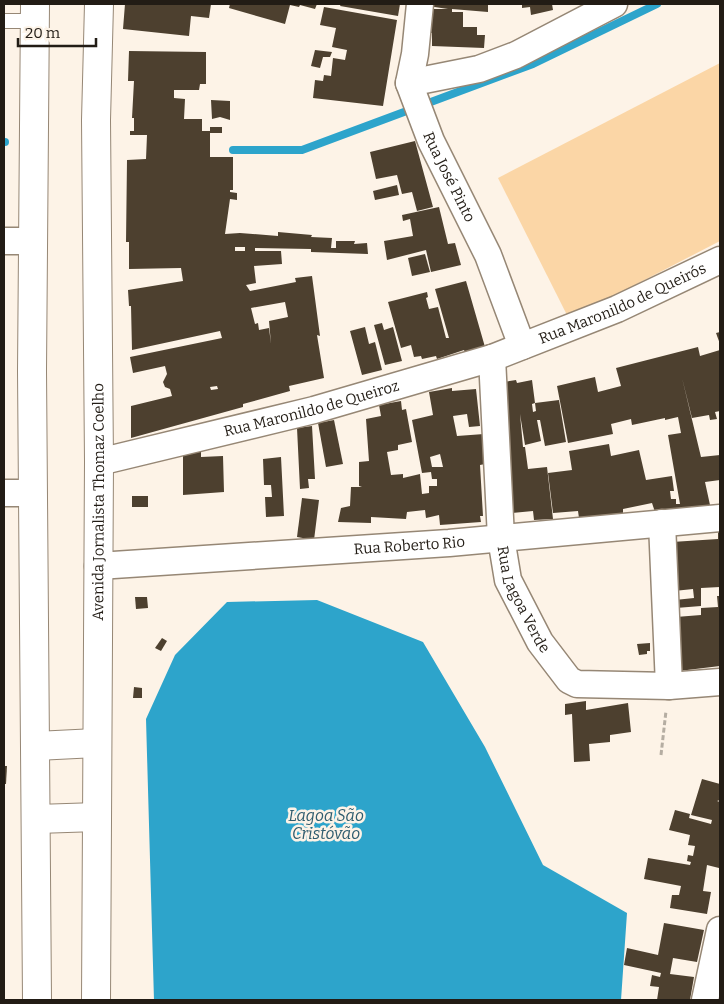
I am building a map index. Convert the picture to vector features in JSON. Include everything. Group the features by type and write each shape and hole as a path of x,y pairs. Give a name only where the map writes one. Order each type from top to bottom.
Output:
{"main road":[{"name":"Avenida Jornalista Thomaz Coelho","path":"96,1000 98,462 96,120 99,4"},
{"path":"34,12 33,493 37,1000"},
{"path":"36,746 96,743"},
{"path":"37,819 97,817"}],"street":[{"path":"420,4 412,91 516,56 578,12 614,4"},
{"name":"Rua José Pinto","path":"412,91 431,141 488,255 522,346"},
{"path":"4,241 33,240"},
{"name":"Rua Maronildo de Queirós","path":"522,346 617,309 720,260"},
{"name":"Rua Maronildo de Queiroz","path":"98,462 314,410 492,358 522,346"},
{"name":"Rua Lagoa Verde","path":"492,358 501,538 508,580 518,603 540,642 569,680 588,686 669,686 720,682"},
{"path":"4,493 33,493"},
{"name":"Rua Roberto Rio","path":"98,566 501,538 720,518"},
{"path":"662,523 669,686"},
{"path":"705,1000 720,930"}],"lane":[{"path":"4,21 34,12"}],"path":[{"path":"661,756 669,686"}],"shaded area":[{"path":"720,63 720,241 569,319 498,178"}],"water":[{"name":"Lagoa São Cristóvão","path":"317,600 423,642 485,747 543,865 627,913 621,1000 154,1000 146,719 175,655 227,602"}],"building":[{"path":"125,4 211,4 209,18 191,16 189,36 123,29"},
{"path":"230,4 317,4 315,9 300,5 299,7 290,5 285,24 229,8"},
{"path":"341,4 400,4 398,16 340,6"},
{"path":"428,4 488,4 488,12 452,9 452,12 463,12 463,27 477,27 477,35 485,35 484,48 432,46 432,33 427,33 432,9 448,9 428,6"},
{"path":"522,4 552,4 553,10 531,15 530,7 522,8"},
{"path":"324,7 397,20 383,106 313,98 315,80 323,81 324,75 331,76 333,58 345,60 347,50 332,47 336,28 320,25"},
{"path":"315,50 332,52 330,57 323,57 320,68 311,66"},
{"path":"129,51 206,52 206,84 200,84 199,90 174,90 174,98 185,99 184,119 202,119 202,131 210,131 210,127 222,127 222,133 210,133 210,157 233,157 233,190 230,190 230,192 237,193 237,200 230,199 225,234 240,233 278,236 278,232 312,235 311,237 332,238 331,248 336,248 336,241 355,241 354,244 367,243 368,254 311,252 311,249 255,248 255,251 281,251 282,264 254,266 256,283 246,285 250,291 296,282 295,278 312,276 320,336 317,335 324,378 289,386 290,391 243,404 243,407 131,438 131,406 172,396 170,389 165,387 163,382 167,374 165,366 133,373 130,357 222,338 220,331 132,350 131,306 129,306 128,290 183,281 181,268 129,269 129,242 126,242 127,160 146,159 147,135 130,135 130,131 134,131 134,118 132,118 134,81 128,81","holes":["235,247 245,247 245,251 235,251","285,302 288,317 269,321 271,344 269,328 259,330 258,323 255,324 251,308","217,386 218,389 211,390 210,387"]},
{"path":"211,100 230,101 230,120 220,117 212,119"},
{"path":"415,141 433,207 417,211 412,192 402,194 397,175 376,179 370,152"},
{"path":"397,185 399,195 375,200 373,191"},
{"path":"439,207 448,244 455,243 461,265 431,272 426,250 387,260 384,241 413,236 410,219 403,221 402,215"},
{"path":"425,254 430,272 412,276 408,258"},
{"path":"466,281 485,347 465,352 464,350 437,359 436,356 422,359 421,356 414,357 411,345 401,348 388,302 427,292 428,297 426,298 429,309 438,307 446,338 449,338 435,289"},
{"path":"382,323 384,330 393,327 402,361 385,365 374,325"},
{"path":"365,327 369,344 375,342 382,370 362,375 350,331"},
{"path":"720,332 720,344 716,333"},
{"path":"698,347 700,356 720,350 720,411 715,412 717,419 710,420 709,415 692,418 682,378 701,457 720,455 720,480 705,482 710,505 655,512 652,503 623,509 623,514 579,518 578,511 553,513 548,473 572,470 569,451 609,444 611,456 639,450 646,480 672,476 674,491 670,491 671,499 676,499 676,504 680,504 668,435 681,433 678,417 632,425 631,419 611,424 613,434 568,443 557,386 595,377 598,392 621,386 616,368"},
{"path":"516,380 517,383 532,380 535,403 559,400 566,442 545,446 540,420 537,420 541,441 525,445 520,414 523,447 525,447 528,469 547,467 553,519 534,520 533,511 512,513 504,382","holes":["535,403 536,411 533,412 532,404"]},
{"path":"452,388 452,391 476,389 480,426 469,427 467,414 453,416 457,436 484,434 485,464 480,465 483,516 480,516 481,522 440,525 439,515 426,518 425,510 407,512 406,519 371,517 371,523 338,522 341,508 350,506 351,487 362,487 359,486 359,462 369,461 366,419 381,416 379,405 401,401 402,410 406,409 412,442 398,445 398,450 387,452 391,475 403,474 403,478 420,474 422,494 429,493 429,486 437,486 437,479 432,479 431,472 422,473 412,420 433,415 429,392","holes":["440,454 443,467 432,467 430,457"]},
{"path":"334,420 343,464 326,467 318,423"},
{"path":"312,426 315,479 308,479 309,488 300,489 297,428"},
{"path":"201,444 201,457 223,456 224,492 183,495 183,447"},
{"path":"281,457 284,516 266,517 265,497 272,497 271,485 264,485 263,459"},
{"path":"132,496 148,496 148,507 132,507"},
{"path":"302,498 319,500 314,540 297,537"},
{"path":"720,531 720,587 701,588 701,606 676,608 675,600 694,598 693,589 674,591 672,542 718,539 718,532"},
{"path":"717,596 720,596 720,666 679,671 676,617 701,615 701,608 718,607"},
{"path":"135,597 147,597 148,608 136,609"},
{"path":"162,638 167,641 161,651 155,648"},
{"path":"650,643 650,651 647,651 647,654 639,655 637,644"},
{"path":"134,687 142,688 142,698 133,698"},
{"path":"586,701 586,710 628,703 631,732 610,735 610,742 589,744 590,761 574,762 572,714 565,715 565,704"},
{"path":"4,766 7,766 6,784 4,784"},
{"path":"702,779 720,784 720,800 717,801 720,802 720,861 719,868 707,865 703,891 711,892 707,914 670,908 672,895 679,895 681,886 644,879 648,858 690,865 691,862 687,861 688,855 693,856 695,846 688,845 690,835 669,830 675,810 690,814 689,818 711,824 712,820 691,815"},
{"path":"664,923 704,930 697,962 673,958 670,974 694,977 690,1000 657,1000 659,987 650,986 652,975 660,977 661,973 624,965 627,948 658,955"}],"waterway":[{"path":"233,150 302,150 533,64 657,4"}]}
